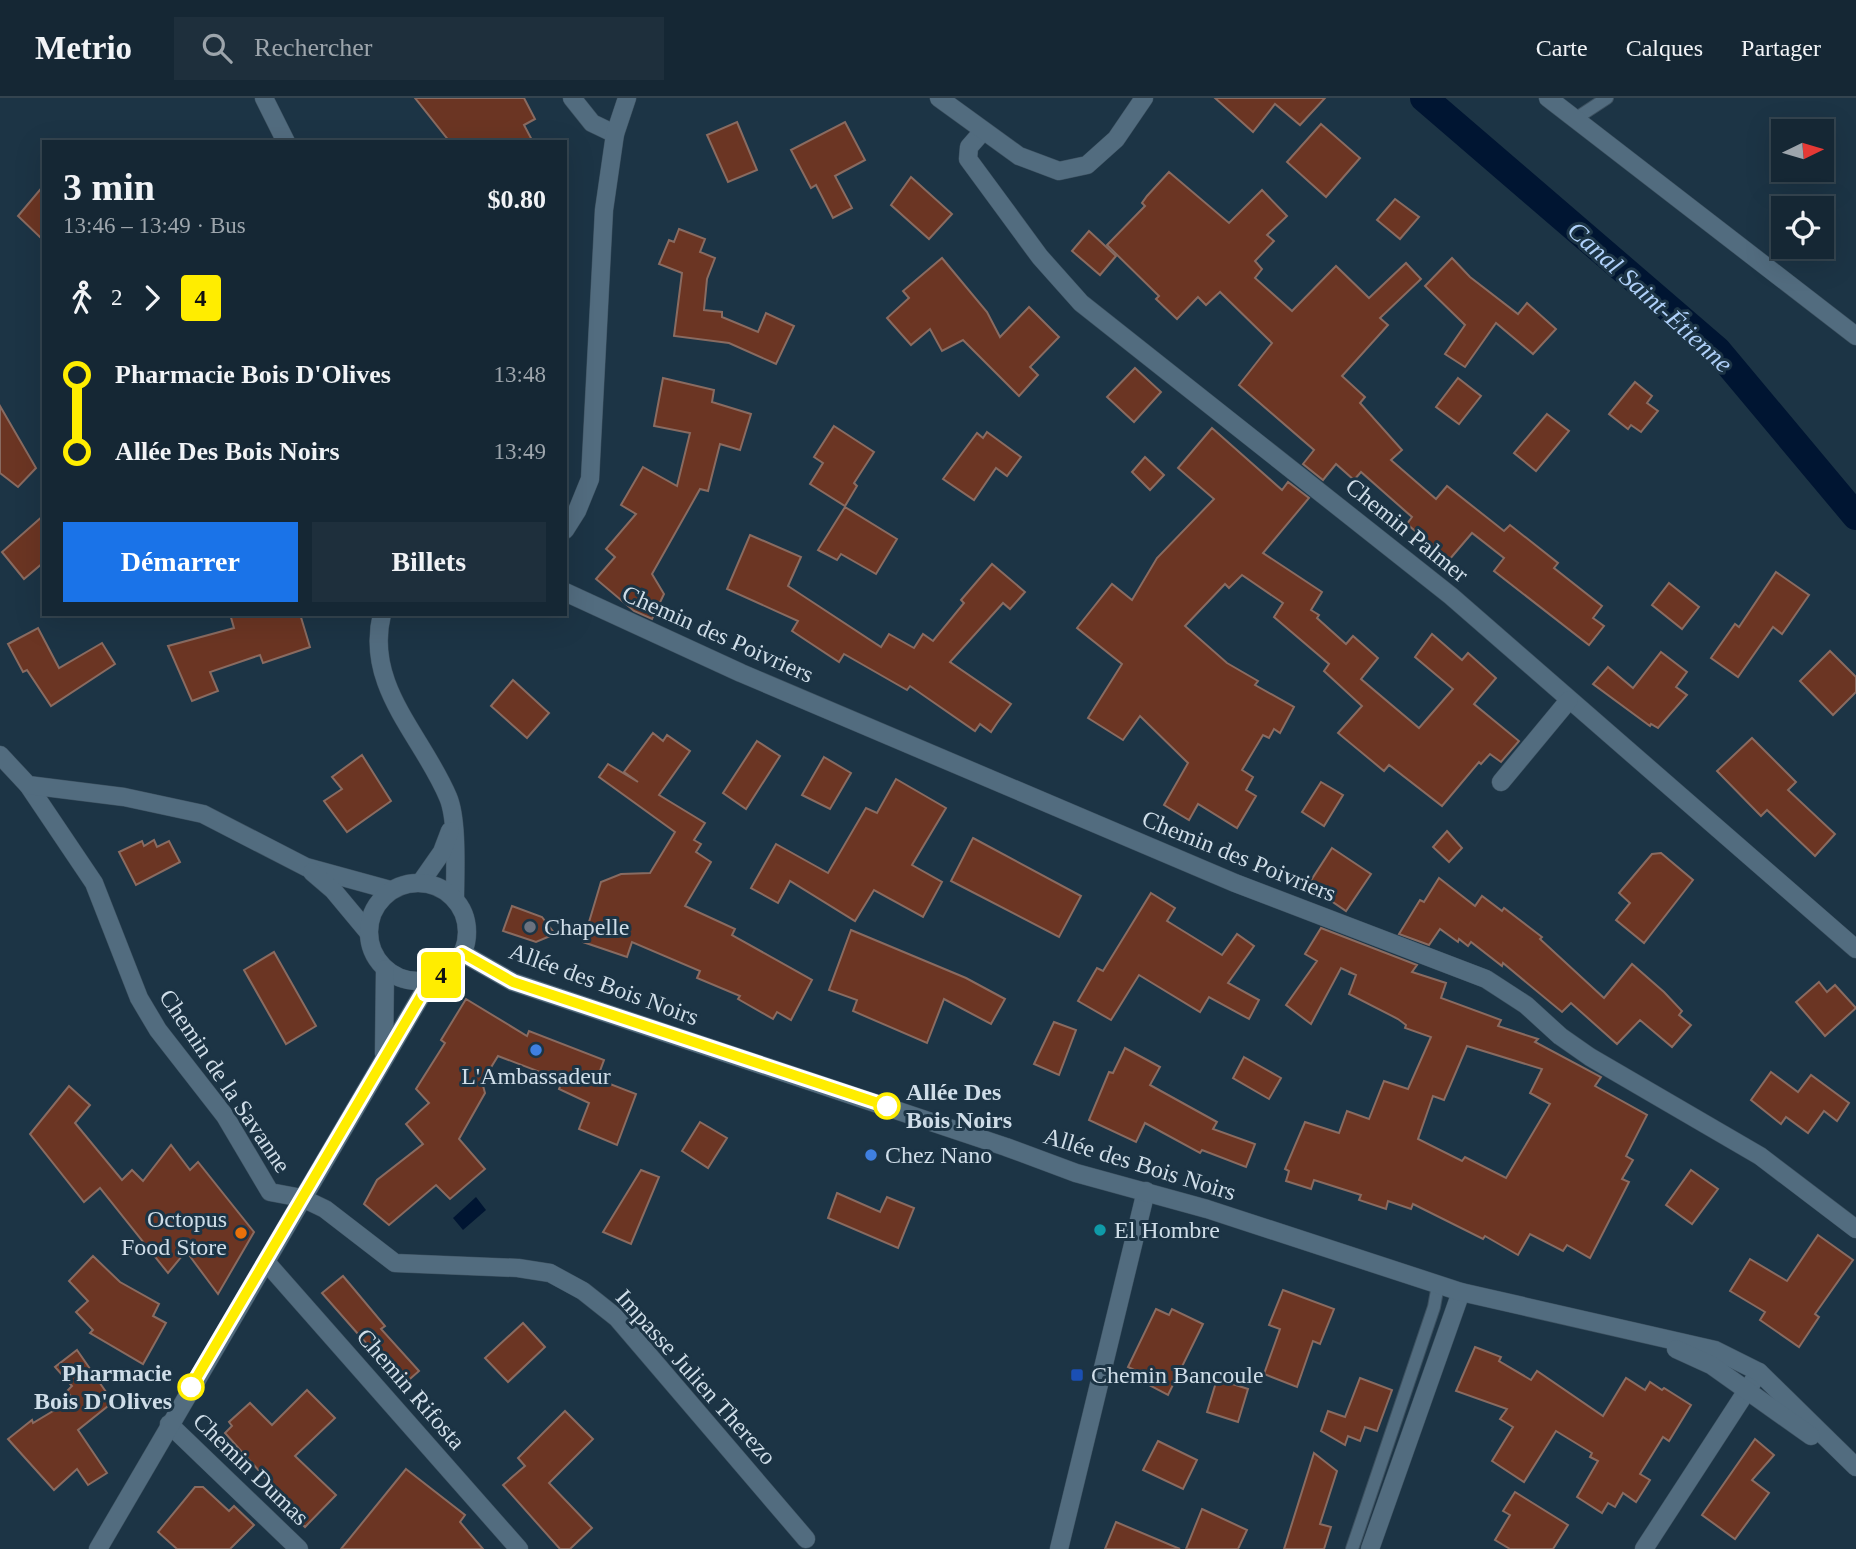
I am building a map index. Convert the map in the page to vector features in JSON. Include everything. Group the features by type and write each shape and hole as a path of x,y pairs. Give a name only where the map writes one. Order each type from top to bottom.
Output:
{"street":[{"path":"264,98 285,140"},
{"path":"572,98 592,123 615,134"},
{"path":"567,527 577,511 590,479 604,210 615,134 627,98"},
{"path":"939,98 1019,156 1059,171 1087,165 1116,139 1144,98"},
{"path":"1548,98 1856,336"},
{"name":"Chemin Palmer","path":"983,131 969,148 968,159 1040,257 1081,303 1451,597 1856,949"},
{"name":"Chemin des Poivriers","path":"567,593 741,673 1222,878 1486,979 1526,1005 1560,1036 1590,1057 1760,1156 1856,1229"},
{"path":"98,1549 431,979 454,965 462,953 467,925 455,899 449,799 394,701 380,668 376,639 382,616"},
{"path":"1501,782 1569,700"},
{"name":"Chemin de la Savanne","path":"0,755 28,785 94,883 139,998 158,1030 225,1116 270,1192 302,1198"},
{"path":"28,785 124,797 203,814 306,867 390,890"},
{"path":"421,882 442,852 452,824"},
{"path":"306,867 332,890 368,932 373,953 385,969 407,980 431,979"},
{"path":"368,932 374,909 390,890 410,882 434,884 455,899"},
{"name":"Allée des Bois Noirs","path":"462,953 513,982 981,1138 1076,1173 1146,1191 1461,1292 1715,1350 1759,1373 1856,1468"},
{"path":"384,1061 385,969"},
{"path":"1059,1549 1146,1191"},
{"name":"Impasse Julien Therezo","path":"302,1198 325,1209 395,1263 518,1268 550,1273 583,1290 617,1318 806,1539"},
{"name":"Chemin Rifosta","path":"266,1262 519,1549"},
{"path":"1370,1549 1461,1292"},
{"name":"Allée des Bois Noirs","path":"1654,1338 1711,1365 1856,1468"},
{"path":"1644,1549 1759,1373"},
{"name":"Chemin Dumas","path":"169,1424 299,1549"}],"lane":[{"path":"1575,119 1607,98"},
{"path":"1352,1549 1434,1307 1438,1285"}],"water":[{"path":"476,1197 486,1210 463,1230 453,1218"}],"building":[{"path":"415,98 524,98 535,119 524,125 532,140 448,140"},
{"path":"1215,98 1325,98 1300,125 1275,104 1253,132"},
{"path":"737,122 757,170 728,182 707,135"},
{"path":"845,122 865,160 835,176 852,208 833,218 816,185 811,188 791,150"},
{"path":"1321,124 1360,158 1326,197 1287,162"},
{"path":"1169,172 1229,223 1262,190 1287,216 1267,235 1274,241 1255,261 1262,269 1255,278 1292,311 1336,266 1369,298 1406,263 1421,279 1380,318 1388,325 1342,376 1365,397 1360,403 1402,450 1391,460 1436,499 1447,486 1504,531 1510,525 1558,563 1554,568 1602,606 1593,618 1604,626 1589,645 1494,571 1504,558 1472,533 1449,560 1407,524 1412,517 1361,472 1354,480 1336,464 1323,480 1303,464 1314,450 1239,385 1272,343 1220,292 1206,305 1198,297 1177,319 1156,299 1159,296 1107,245 1145,206 1142,203"},
{"path":"911,177 952,214 929,239 891,205"},
{"path":"42,187 42,239 18,216"},
{"path":"1395,199 1419,217 1400,239 1377,220"},
{"path":"679,229 705,239 700,252 715,258 707,279 704,310 722,312 722,317 758,332 766,313 794,326 776,364 729,343 674,336 682,273 659,264 669,240 674,242"},
{"path":"1089,231 1116,256 1100,275 1072,251"},
{"path":"942,258 987,312 1000,337 1029,307 1059,337 1030,367 1038,375 1019,396 963,340 942,351 930,329 911,345 887,318 909,298 903,291"},
{"path":"1452,258 1470,277 1518,314 1527,303 1556,329 1533,354 1496,323 1465,367 1445,354 1465,325 1425,286"},
{"path":"1135,368 1161,392 1134,422 1107,397"},
{"path":"663,378 714,390 712,402 751,414 740,450 720,444 708,491 700,489 652,574 664,594 652,619 634,611 596,579 615,557 606,549 636,514 621,505 643,467 677,486 690,433 654,426"},
{"path":"1458,378 1481,396 1459,424 1436,407"},
{"path":"1635,382 1652,396 1647,403 1658,411 1641,432 1631,425 1628,429 1609,414"},
{"path":"0,406 36,468 18,487 0,473"},
{"path":"1547,414 1569,431 1536,471 1514,453"},
{"path":"834,426 874,452 854,483 857,486 845,506 810,484 823,463 814,457"},
{"path":"1212,428 1282,490 1288,482 1309,498 1263,553 1322,592 1311,610 1319,615 1317,618 1346,644 1353,636 1378,658 1361,679 1419,728 1453,689 1415,657 1432,634 1462,660 1468,653 1496,678 1474,704 1519,741 1501,762 1490,754 1481,764 1479,762 1442,806 1389,765 1384,771 1338,733 1362,706 1324,671 1329,664 1274,617 1283,603 1242,575 1229,588 1225,584 1185,626 1227,663 1258,681 1255,685 1294,707 1280,733 1274,729 1269,738 1263,735 1242,770 1253,777 1246,790 1256,796 1237,828 1198,804 1189,820 1164,805 1188,763 1140,716 1123,740 1088,718 1122,664 1077,628 1112,584 1132,600 1157,558 1214,499 1178,468"},
{"path":"987,432 1021,457 1007,476 996,468 974,500 943,479 977,433 983,438"},
{"path":"1145,457 1164,475 1150,490 1132,472"},
{"path":"845,507 897,539 876,574 841,554 837,560 818,550"},
{"path":"42,517 42,564 24,579 2,552"},
{"path":"750,535 801,557 788,586 881,647 889,634 914,648 923,634 933,641 964,603 961,600 992,564 1025,592 1010,609 1003,603 950,662 1011,704 991,732 980,724 975,731 910,686 907,690 844,654 839,662 792,631 798,621 727,589"},
{"path":"1776,572 1809,595 1782,634 1773,627 1738,677 1711,658 1735,624 1739,627"},
{"path":"1669,583 1699,607 1682,629 1652,605"},
{"path":"231,616 301,616 310,647 263,663 260,655 210,672 218,691 192,701 168,646 234,628"},
{"path":"38,628 59,668 102,643 115,664 51,706 27,670 23,672 8,644"},
{"path":"1830,651 1856,677 1856,692 1833,715 1800,681"},
{"path":"1661,652 1687,672 1676,687 1687,695 1658,728 1651,724 1650,726 1593,684 1608,667 1633,688"},
{"path":"513,680 549,713 527,738 491,706"},
{"path":"653,733 663,741 667,735 690,751 659,795 705,823 694,840 701,844 696,852 711,862 685,906 735,929 732,935 812,980 791,1020 777,1012 773,1019 738,999 740,996 697,978 700,971 632,942 627,957 583,942 601,882 621,874 650,873 675,832 599,777 608,764 638,782 624,772"},
{"path":"1752,738 1796,782 1788,790 1835,834 1815,856 1767,810 1761,816 1717,771"},
{"path":"757,741 780,756 746,809 723,793"},
{"path":"362,755 391,801 347,832 324,801 342,789 332,777"},
{"path":"824,757 851,773 830,809 802,795"},
{"path":"896,779 946,808 912,865 942,882 923,917 874,890 855,921 790,881 778,903 751,888 776,844 828,873 866,808 877,813"},
{"path":"1321,782 1343,795 1324,826 1302,812"},
{"path":"1447,831 1462,848 1449,862 1433,847"},
{"path":"973,838 1081,896 1059,937 951,881"},
{"path":"154,840 157,847 169,841 180,862 136,885 119,852 142,841 144,846"},
{"path":"1332,848 1371,874 1346,911 1308,885"},
{"path":"1661,853 1693,880 1644,943 1616,920 1630,903 1619,893 1652,854"},
{"path":"1439,878 1475,906 1482,896 1502,911 1504,908 1542,937 1540,939 1604,998 1632,964 1664,992 1682,1011 1679,1015 1691,1025 1672,1047 1640,1020 1617,1044 1571,1003 1562,1012 1503,963 1502,966 1471,942 1468,946 1459,939 1458,942 1440,929 1429,945 1399,934 1420,900 1424,902"},
{"path":"1151,893 1175,908 1167,921 1222,955 1237,934 1254,946 1228,983 1259,1000 1249,1019 1209,997 1200,1012 1139,975 1111,1020 1078,1001 1097,968 1103,971"},
{"name":"Chapelle","path":"512,906 542,917 555,934 536,942 503,931"},
{"path":"1321,928 1417,965 1412,972 1446,983 1441,998 1501,1020 1498,1026 1538,1039 1535,1042 1601,1077 1595,1086 1647,1115 1626,1156 1633,1160 1622,1179 1629,1182 1590,1258 1567,1245 1563,1251 1530,1234 1518,1255 1485,1236 1483,1239 1413,1204 1411,1209 1388,1201 1386,1209 1359,1200 1361,1195 1314,1180 1311,1189 1286,1181 1289,1171 1285,1169 1305,1122 1339,1133 1347,1111 1369,1119 1384,1081 1408,1089 1431,1037 1405,1028 1406,1025 1398,1019 1349,994 1356,975 1341,968 1311,1024 1286,1005 1317,961 1305,954","holes":["1467,1046 1542,1069 1530,1093 1550,1104 1506,1178 1465,1157 1462,1161 1418,1139 1433,1096 1444,1100"]},
{"path":"851,930 966,978 1005,999 991,1024 944,999 927,1043 853,1011 857,1000 829,990"},
{"path":"274,952 316,1026 286,1044 244,970"},
{"path":"1819,982 1827,992 1835,985 1856,1008 1825,1036 1796,1002"},
{"path":"466,999 527,1036 529,1031 604,1060 597,1079 636,1094 617,1145 579,1129 589,1103 559,1089 561,1084 547,1079 548,1075 498,1056 482,1082 485,1093 459,1139 485,1169 450,1199 436,1185 389,1225 364,1204 377,1180 423,1144 406,1124 429,1103 416,1089 445,1043 441,1040"},
{"path":"1054,1022 1076,1030 1059,1075 1034,1064"},
{"path":"1125,1048 1160,1067 1150,1085 1217,1122 1213,1129 1255,1144 1246,1167 1202,1150 1200,1153 1145,1123 1136,1142 1089,1120 1109,1072 1113,1073"},
{"path":"1244,1057 1281,1078 1269,1099 1233,1078"},
{"path":"1771,1072 1798,1092 1811,1075 1849,1103 1837,1121 1824,1111 1808,1133 1786,1117 1781,1124 1751,1100"},
{"path":"69,1086 90,1105 75,1123 122,1180 132,1170 143,1181 171,1145 190,1170 198,1162 254,1232 218,1294 186,1251 168,1273 100,1188 84,1202 30,1134"},
{"path":"700,1122 727,1138 708,1168 682,1151"},
{"path":"641,1170 659,1177 631,1244 603,1232"},
{"path":"1691,1170 1718,1189 1692,1224 1666,1205"},
{"path":"837,1193 880,1212 887,1197 914,1208 898,1248 828,1218"},
{"path":"1818,1235 1853,1260 1815,1314 1819,1317 1799,1347 1760,1320 1765,1312 1730,1291 1750,1259 1787,1281"},
{"path":"93,1256 120,1282 159,1304 153,1316 166,1323 143,1364 90,1333 93,1330 76,1312 88,1301 69,1281"},
{"path":"343,1276 385,1326 381,1329 419,1371 403,1385 322,1293"},
{"path":"1283,1290 1334,1309 1320,1344 1313,1341 1297,1387 1264,1374 1280,1329 1269,1325"},
{"path":"1156,1309 1169,1315 1172,1309 1203,1324 1168,1395 1145,1383 1149,1377 1128,1367"},
{"path":"523,1323 545,1347 508,1382 485,1358"},
{"path":"1475,1347 1501,1357 1499,1361 1531,1380 1537,1371 1603,1416 1626,1378 1645,1390 1650,1382 1691,1405 1669,1441 1663,1437 1640,1474 1650,1480 1636,1502 1623,1493 1615,1507 1608,1503 1602,1513 1577,1497 1598,1461 1590,1457 1592,1453 1556,1431 1524,1482 1492,1461 1513,1427 1500,1419 1507,1409 1456,1391"},
{"path":"77,1350 113,1402 78,1430 107,1473 88,1485 77,1469 54,1490 8,1439 32,1420 33,1423 73,1399 67,1391 72,1386 55,1367"},
{"path":"1360,1378 1392,1390 1377,1431 1365,1427 1360,1441 1348,1436 1345,1445 1321,1431 1328,1411 1345,1417"},
{"path":"1217,1379 1248,1389 1238,1422 1207,1412"},
{"path":"307,1390 335,1418 295,1456 336,1495 305,1527 274,1498 279,1493 225,1433 232,1426 229,1422 250,1403 272,1425"},
{"path":"565,1411 593,1439 549,1483 592,1528 570,1549 560,1549 503,1485 525,1466 518,1458"},
{"path":"1755,1439 1774,1455 1752,1480 1769,1493 1735,1539 1702,1515"},
{"path":"1158,1441 1197,1460 1183,1489 1143,1470"},
{"path":"1314,1453 1337,1471 1320,1524 1331,1527 1324,1549 1284,1549"},
{"path":"406,1469 465,1515 460,1522 483,1549 341,1549"},
{"path":"195,1487 203,1487 229,1511 234,1506 254,1525 230,1549 177,1549 158,1532"},
{"path":"1515,1492 1568,1525 1553,1549 1510,1549 1495,1540 1510,1515 1503,1511"},
{"path":"1202,1509 1247,1530 1238,1549 1186,1549"},
{"path":"1116,1522 1180,1549 1105,1549"}],"waterway":[{"name":"Canal Saint-Étienne","path":"1424,98 1717,350 1856,516"}],"bus line":[{"name":"4","path":"191,1387 431,979 444,974 462,953 513,982 887,1106"}],"place":[{"name":"Chapelle","path":"530,927"},
{"name":"L'Ambassadeur","path":"536,1050"},
{"name":"Allée Des Bois Noirs","path":"887,1106"},
{"name":"Chez Nano","path":"871,1155"},
{"name":"El Hombre","path":"1100,1230"},
{"name":"Octopus Food Store","path":"241,1233"},
{"name":"Chemin Bancoule","path":"1077,1375"},
{"name":"Pharmacie Bois D'Olives","path":"191,1387"}]}
